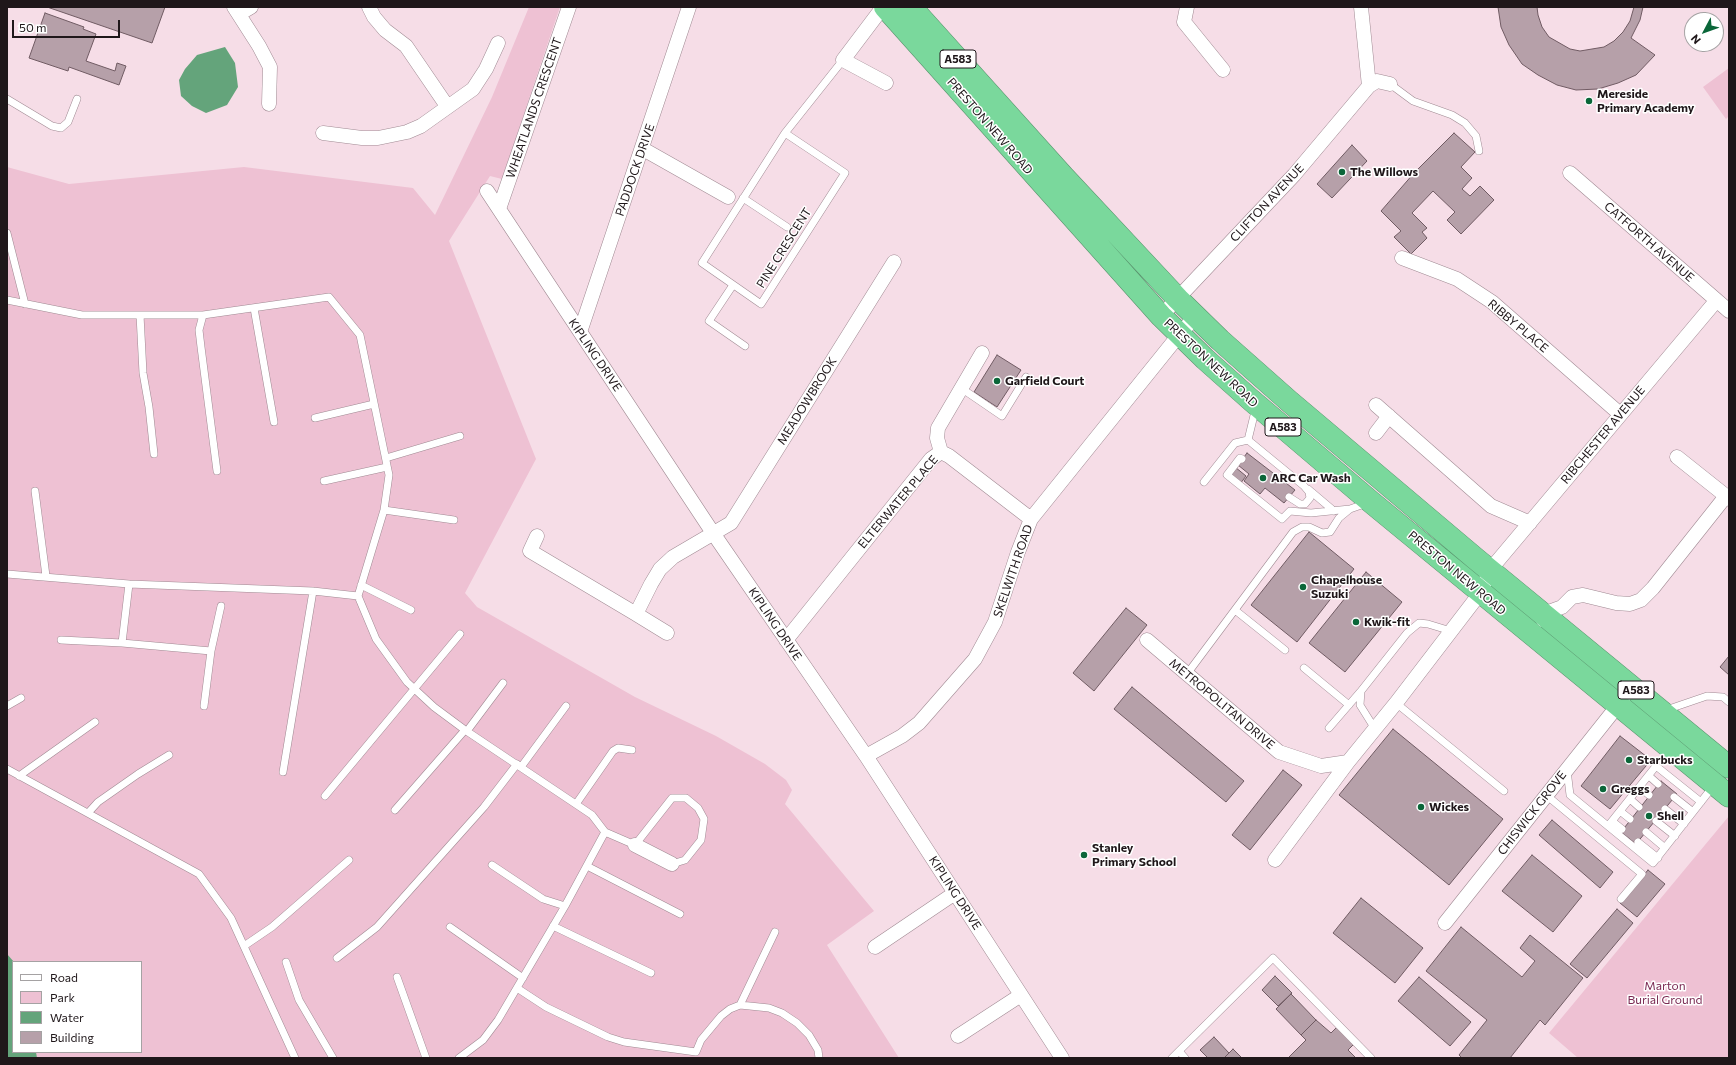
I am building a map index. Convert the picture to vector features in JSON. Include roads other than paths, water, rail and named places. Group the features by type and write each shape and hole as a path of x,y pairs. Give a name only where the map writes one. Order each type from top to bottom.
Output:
{"highway":[{"name":"PRESTON NEW ROAD","path":"884,7 1179,335 1257,405 1371,502 1481,592 1547,622"},
{"name":"PRESTON NEW ROAD","path":"911,7 1063,176 1195,317 1290,402 1490,570 1547,622 1632,687 1729,767"},
{"name":"PRESTON NEW ROAD","path":"1547,622 1554,653 1726,788"}],"street":[{"path":"369,7 374,18 385,30 406,46 447,106"},
{"name":"WHEATLANDS CRESCENT","path":"499,209 569,7"},
{"name":"PADDOCK DRIVE","path":"580,332 643,149 689,7"},
{"name":"PRESTON NEW ROAD","path":"843,60 884,7"},
{"path":"1187,7 1184,22 1223,70"},
{"path":"1361,7 1369,86 1377,81 1390,84"},
{"path":"241,10 270,67 269,104"},
{"path":"323,133 362,138 378,138 393,136 421,126 447,106 473,89 486,69 498,43"},
{"path":"843,60 886,83"},
{"name":"CLIFTON AVENUE","path":"1161,316 1294,175 1369,86"},
{"path":"643,149 728,197"},
{"name":"CATFORTH AVENUE","path":"1570,173 1729,311"},
{"name":"KIPLING DRIVE","path":"487,191 713,533 866,756 1062,1058"},
{"name":"RIBBY PLACE","path":"1402,258 1457,279 1492,302 1620,414"},
{"name":"MEADOWBROOK","path":"636,614 650,584 660,569 673,557 730,523 894,262"},
{"name":"RIBCHESTER AVENUE","path":"1481,592 1490,570 1716,300"},
{"name":"SKELWITH ROAD","path":"866,756 902,736 920,723 975,659 995,622 1018,552 1031,519 1195,317"},
{"name":"ELTERWATER PLACE","path":"786,640 932,459 941,452 937,438 938,428 982,353"},
{"path":"1376,405 1491,506 1530,523"},
{"path":"1376,432 1389,416"},
{"path":"941,452 949,456 1031,519"},
{"path":"1547,622 1572,597 1583,595 1616,604 1630,604 1640,600 1652,588 1727,498 1678,457"},
{"path":"537,536 530,551 636,614 660,633"},
{"path":"1275,860 1348,762 1396,703 1481,592"},
{"name":"METROPOLITAN DRIVE","path":"1147,640 1279,752 1321,766 1348,762"},
{"name":"CHISWICK GROVE","path":"1446,923 1632,687"},
{"path":"635,845 672,864"},
{"path":"875,946 955,893"},
{"path":"958,1036 1021,995"}],"lane":[{"name":"PINE CRESCENT","path":"784,132 845,173 762,304 702,263 784,132 843,60"},
{"path":"1390,84 1413,101 1452,115 1465,123 1476,136 1479,151"},
{"path":"7,99 52,126 61,128 68,122 77,100"},
{"path":"743,198 787,227"},
{"path":"7,233 25,304"},
{"path":"733,285 709,321 745,346"},
{"path":"7,300 82,315 204,315 329,297 360,335 389,475 384,510 358,596 376,640 407,682 434,707 466,731 592,815 605,832 635,845 672,798 686,798 698,808 704,819 701,840 685,860 672,864"},
{"path":"254,308 274,422"},
{"path":"140,315 143,373 149,407 154,454"},
{"path":"204,315 199,330 217,471"},
{"path":"961,388 1002,416 1026,377"},
{"path":"315,418 374,404"},
{"path":"1248,440 1257,405"},
{"path":"386,458 460,436"},
{"path":"1204,482 1235,443 1248,440"},
{"path":"1248,440 1334,511"},
{"path":"1242,459 1240,458 1227,475 1282,519 1290,511 1311,513 1334,511 1350,509 1371,502"},
{"path":"324,481 387,467"},
{"path":"1289,497 1300,504 1306,504 1310,498 1309,492 1304,486"},
{"path":"35,491 46,576"},
{"path":"1187,674 1293,532 1302,526 1309,527 1322,533 1330,532 1339,518 1350,509"},
{"path":"384,510 454,520"},
{"path":"7,574 129,584 313,591 358,596"},
{"path":"122,643 129,584"},
{"path":"361,584 411,610"},
{"path":"283,772 313,591"},
{"path":"204,706 211,651 221,606"},
{"path":"1235,610 1285,650"},
{"path":"1329,728 1407,633 1419,623 1428,624 1451,631"},
{"path":"325,796 460,634"},
{"path":"61,640 122,643 211,651"},
{"path":"1304,668 1349,705"},
{"path":"395,810 466,731 503,683"},
{"path":"1361,690 1360,705 1375,729"},
{"path":"1662,711 1707,696 1723,697 1729,702"},
{"path":"7,706 21,698"},
{"path":"1396,703 1504,791"},
{"path":"337,958 377,927 484,807 566,706"},
{"path":"18,776 95,722"},
{"path":"576,804 613,750 618,748 632,750"},
{"path":"88,814 98,802 138,774 170,755"},
{"path":"1610,824 1656,766 1701,802"},
{"path":"7,769 199,874 231,918 295,1058"},
{"path":"1567,769 1570,795 1610,824 1653,864 1711,789 1726,788"},
{"path":"1649,776 1658,784"},
{"path":"1639,787 1649,795"},
{"path":"1546,795 1642,874 1621,899"},
{"path":"1674,797 1693,812"},
{"path":"1630,799 1639,807"},
{"path":"1665,808 1684,824"},
{"path":"1620,811 1630,819"},
{"path":"1656,821 1675,836"},
{"path":"1610,824 1622,829"},
{"path":"459,1058 483,1040 498,1020 565,906 605,832"},
{"path":"1646,832 1665,848"},
{"path":"1638,842 1658,858"},
{"path":"244,946 272,927 349,860"},
{"path":"492,865 542,899 565,906"},
{"path":"587,866 680,914"},
{"path":"553,926 651,974"},
{"path":"450,927 523,978"},
{"path":"740,1005 775,932"},
{"path":"1172,1058 1273,958 1371,1058"},
{"path":"286,962 299,1000 333,1058"},
{"path":"398,977 426,1058"},
{"path":"517,988 546,1007 608,1037 624,1042 696,1055 701,1040 721,1016 730,1009 740,1005 769,1008 782,1013 797,1023 809,1035 818,1050 819,1058"},
{"path":"1179,1051 1186,1058"}],"water":[{"path":"225,47 235,63 238,87 227,105 206,113 192,106 181,96 179,80 185,69 197,55"},
{"path":"7,954 13,961 12,1053 36,1053 37,1058 7,1058"}],"place":[{"name":"Mereside Primary Academy","path":"1589,101"},
{"name":"The Willows","path":"1342,172"},
{"name":"Garfield Court","path":"997,381"},
{"name":"ARC Car Wash","path":"1263,478"},
{"name":"Chapelhouse Suzuki","path":"1303,587"},
{"name":"Kwik-fit","path":"1356,622"},
{"name":"Starbucks","path":"1629,760"},
{"name":"Greggs","path":"1603,789"},
{"name":"Wickes","path":"1421,807"},
{"name":"Shell","path":"1649,816"},
{"name":"Stanley Primary School","path":"1084,855"}],"park label":[{"name":"Marton Burial Ground","path":"1665,993"}]}
